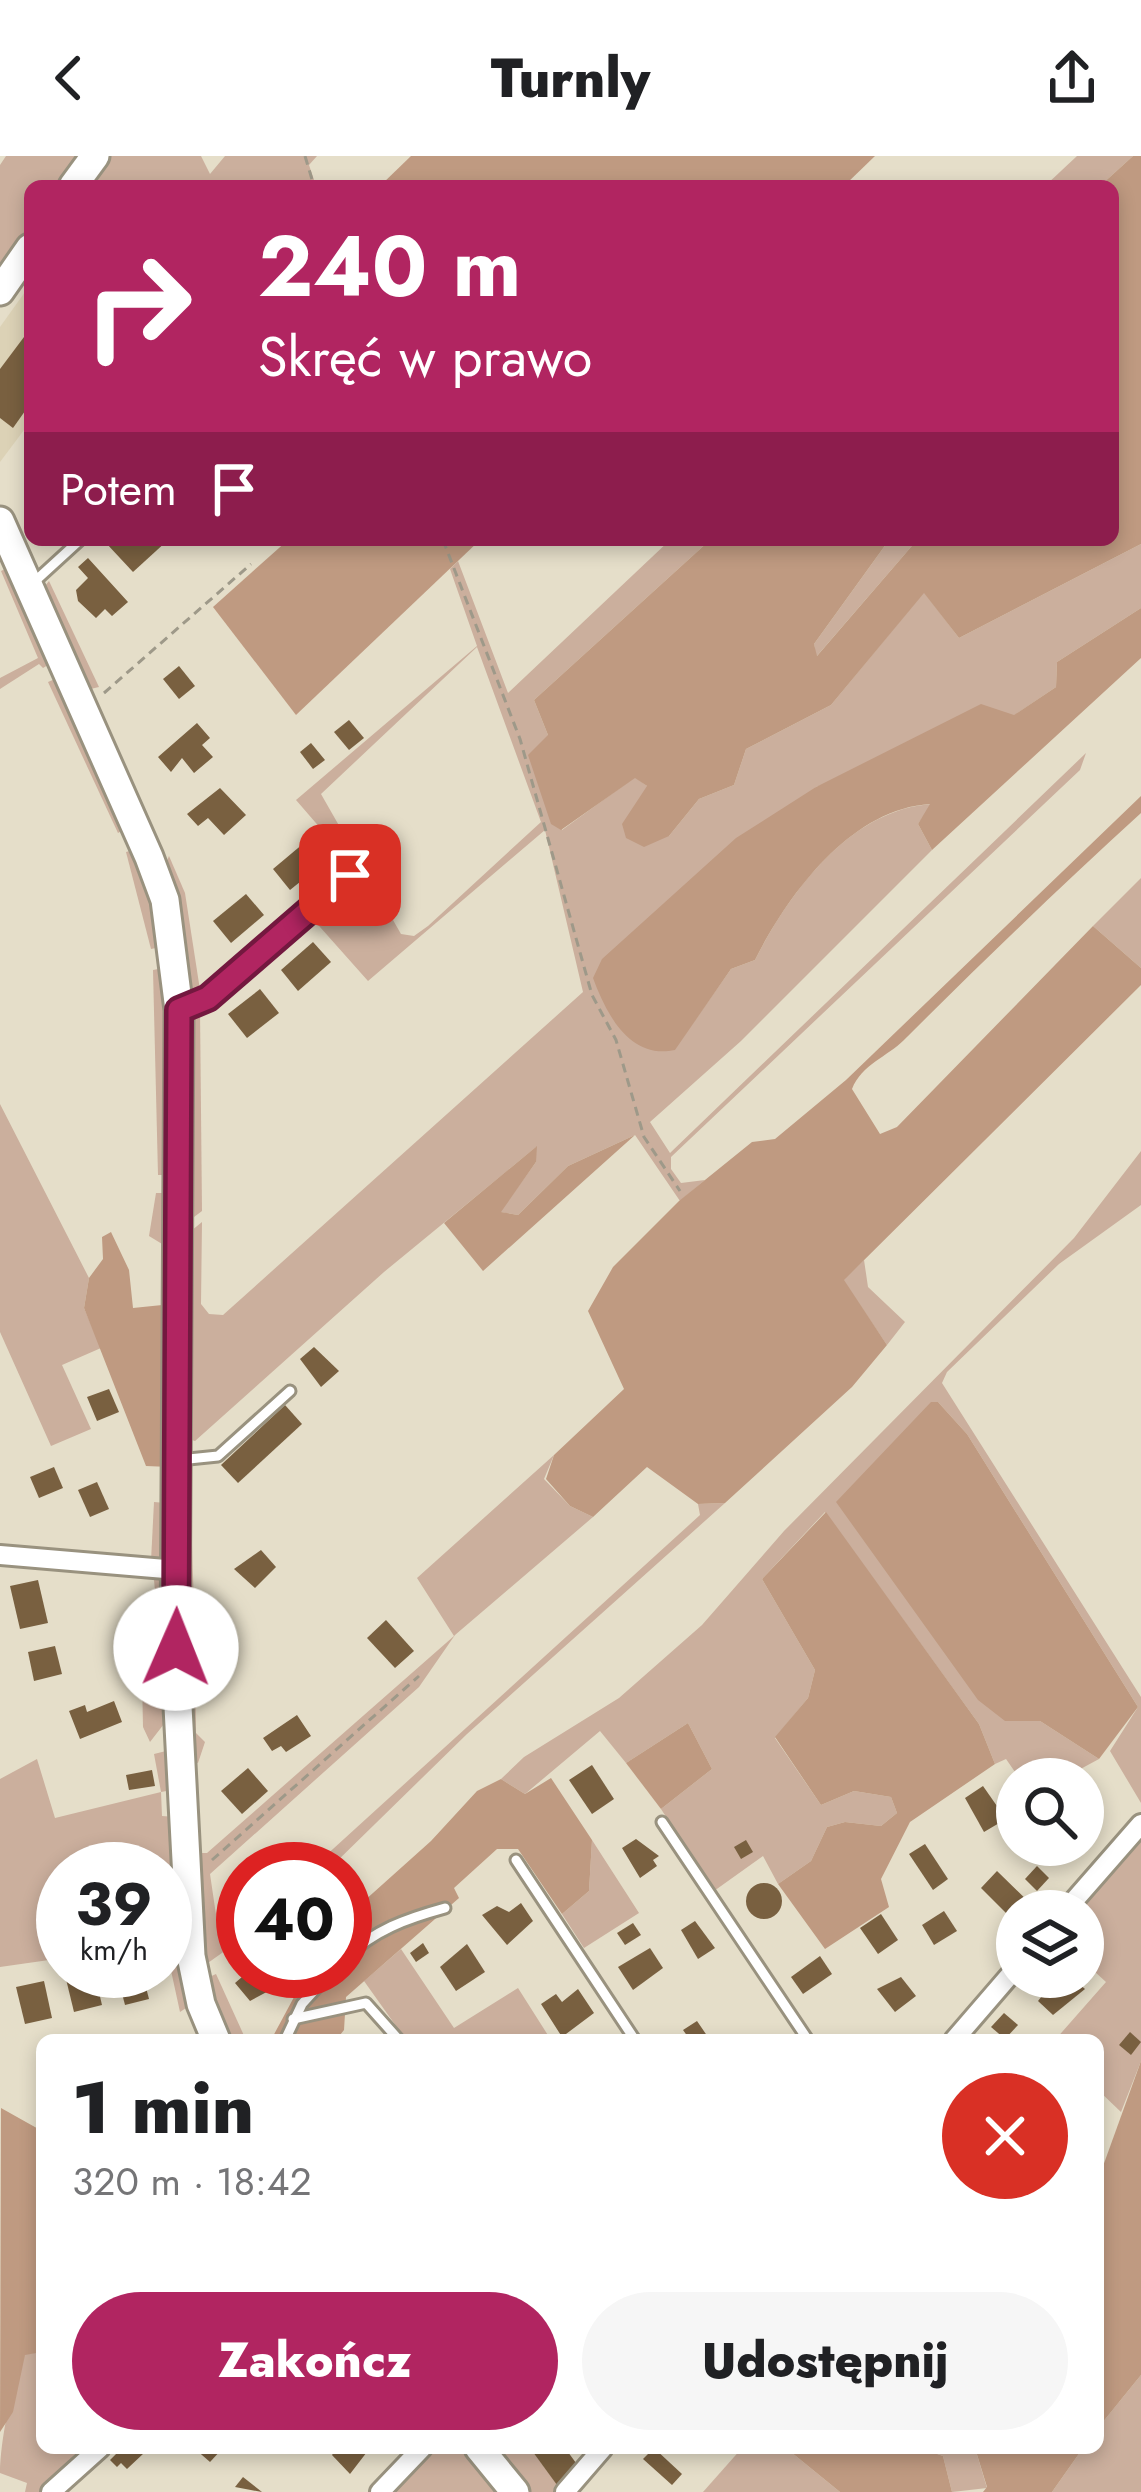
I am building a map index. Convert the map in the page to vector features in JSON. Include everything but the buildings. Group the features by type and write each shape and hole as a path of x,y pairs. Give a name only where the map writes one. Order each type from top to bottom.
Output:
{"street":[{"path":"0,291 24,257"},
{"path":"0,521 166,900 179,1010 176,1648 186,1842"},
{"path":"0,1555 177,1570"},
{"path":"1083,1890 1141,1824"},
{"path":"192,1959 214,2034"},
{"path":"959,2034 996,1991"},
{"path":"51,2492 93,2454"},
{"path":"380,2492 416,2454"},
{"path":"484,2454 515,2492"},
{"path":"565,2492 598,2454"}],"lane":[{"path":"29,587 73,546"},
{"path":"179,1010 208,998 350,875"},
{"path":"179,1460 218,1456 290,1391"},
{"path":"662,1822 804,2034"},
{"path":"516,1860 631,2034"},
{"path":"372,1935 400,1920 445,1908"},
{"path":"287,2034 310,1998"},
{"path":"293,2019 366,2003 393,2034"}],"path":[{"path":"445,546 520,739 592,995 616,1040 644,1137 680,1191"},
{"path":"81,704 100,696 251,564"},
{"path":"192,1863 221,1855 419,1676"}],"shaded area":[{"path":"6,156 82,156 65,180 24,180 24,237 0,272 0,165"},
{"path":"109,156 201,156 210,174 225,156 317,156 309,165 314,180 91,180"},
{"path":"411,156 875,156 850,180 386,180"},
{"path":"1077,156 1133,156 1107,180 1051,180"},
{"path":"1133,156 1141,156 1141,544 959,638 924,593 831,705 746,749 734,785 699,799 669,836 644,847 626,838 622,824 647,786 635,778 561,830 551,824 528,755 548,735 534,700 703,546 885,546 814,644 817,656 912,546 1119,546 1119,180 1107,180"},
{"path":"24,293 24,430 0,462 0,327"},
{"path":"1141,544 1141,608 1057,662 1056,687 1013,716 816,787 674,1050 731,969 755,960 804,883 849,838 902,809 932,804 918,824 932,850 741,1041 650,1122 670,1153 1086,753 1080,770 671,1157 671,1169 681,1183 705,1180 680,1201 635,1135 568,1166 518,1215 500,1212 536,1162 536,1147 384,1272 195,1441 189,1439 191,1231 202,1222 201,1304 209,1314 223,1315 583,992 545,830 368,981 312,918 360,874 296,800 477,646 450,569 458,561 508,693 664,546 703,546 534,700 548,735 562,830 635,777 647,786 669,836 699,799 734,785 746,749 831,705 924,592 959,638","holes":["477,647 541,822 414,936 401,934 321,794"]},
{"path":"281,546 474,546 296,715 213,607"},
{"path":"885,546 912,546 816,657 814,644"},
{"path":"11,566 53,662 43,668 39,664 0,689 0,678 38,658 1,571"},
{"path":"49,581 99,687 86,690 40,592"},
{"path":"1141,608 1141,658 932,850 918,824 930,804 901,809 874,821 848,838 804,883 755,960 731,969 675,1050 645,1048 622,1031 593,978 602,959 736,838 816,787 981,704 1014,715 1056,687 1057,662"},
{"path":"55,679 128,827 118,833 48,682"},
{"path":"1141,796 1141,813 904,1040 856,1080 852,1089 880,1134 897,1127 1093,926 1141,968 1141,985 844,1280 887,1345 852,1387 725,1503 698,1504 647,1467 593,1517 570,1506 546,1479 554,1455 624,1389 588,1311 613,1267 679,1201 752,1142 775,1139 846,1080"},
{"path":"137,849 166,946 151,949 126,852"},
{"path":"169,856 185,893 200,990 192,992 164,868"},
{"path":"1141,878 1141,968 1093,926"},
{"path":"168,967 174,1175 158,1175 153,970"},
{"path":"200,1010 202,1211 190,1220 192,1012"},
{"path":"0,1104 89,1278 84,1308 101,1348 62,1365 91,1429 51,1446 0,1332"},
{"path":"635,1135 483,1271 444,1223 537,1146 536,1162 501,1212 518,1215 568,1166"},
{"path":"1141,1151 1141,1205 1059,1264 947,1372 942,1383 1141,1697 1141,1803 1110,1751 1138,1707 967,1434 938,1402 1005,1721 1040,1721 1097,1758 996,1758 995,1764 979,1724 825,1512 762,1579 815,1670 808,1698 775,1738 821,1805 854,1791 891,1797 897,1813 881,1826 845,1822 827,1827 811,1861 778,1884 763,1856 714,1891 661,1809 712,1769 688,1723 626,1763 600,1731 525,1794 501,1779 524,1757 619,1698 702,1625 784,1531 1074,1238"},
{"path":"156,1193 173,1193 167,1247 149,1236"},
{"path":"111,1232 129,1270 133,1308 172,1304 170,1467 146,1466 84,1308 89,1278 103,1259 102,1237"},
{"path":"864,1260 868,1287 905,1322 887,1345 843,1280"},
{"path":"931,1402 938,1402 967,1434 1138,1707 1100,1758 1040,1721 1005,1721 978,1700 836,1502"},
{"path":"554,1455 544,1479 570,1506 593,1517 455,1635 419,1687 246,1842 220,1842 454,1636 417,1578"},
{"path":"154,1502 166,1503 162,1561 151,1561"},
{"path":"725,1503 467,1734 357,1842 341,1842 700,1515 698,1504"},
{"path":"826,1512 979,1724 995,1764 910,1822 881,1879 889,1907 825,1949 778,1884 811,1861 827,1827 845,1822 881,1826 897,1813 891,1797 854,1791 821,1805 775,1737 808,1698 815,1670 762,1579"},
{"path":"192,1543 195,1641 182,1642 186,1548"},
{"path":"144,1574 162,1580 167,1720 150,1742 143,1727 142,1679 151,1669 155,1591 154,1580"},
{"path":"195,1655 196,1733 205,1742 198,1763 188,1760 183,1660"},
{"path":"688,1723 712,1769 661,1809 626,1763"},
{"path":"166,1751 172,1790 161,1792 154,1754"},
{"path":"37,1759 55,1818 161,1792 162,1816 176,1817 177,1842 36,1842 36,1962 0,1967 0,1779"},
{"path":"551,1778 592,1840 589,1891 562,1914 518,1849 497,1849 454,1888 459,1898 372,1974 372,1894 477,1791 501,1779 525,1794"},
{"path":"198,1779 199,1853 216,1845 216,1869 210,1874 216,1957 205,1965 193,1783"},
{"path":"1141,1831 1141,2061 1121,2112 1104,2096 1104,2034 1060,2034 1092,1998 1104,1998 1104,1890 1089,1890"},
{"path":"592,1840 639,1913 584,1948 562,1914 589,1891"},
{"path":"401,1949 454,2028 518,1988 547,2034 402,2034 372,1992 372,1974"},
{"path":"216,1974 216,1998 227,1998 243,2034 222,2034 207,1978"},
{"path":"177,1998 185,1998 186,2008 180,2012"},
{"path":"294,1998 346,1998 341,2034 274,2034"},
{"path":"1141,2061 1141,2375 1104,2421 1104,2163"},
{"path":"1,2108 36,2128 36,2353 25,2355 13,2412 0,2432"},
{"path":"36,2353 36,2454 84,2454 43,2492 25,2492 27,2483 0,2473 11,2396 25,2354"},
{"path":"1141,2375 1141,2492 1052,2492 1079,2454 1104,2454 1104,2421"},
{"path":"424,2454 468,2454 497,2492 387,2492"},
{"path":"500,2454 534,2454 557,2484 579,2467 558,2492 530,2492"},
{"path":"737,2454 793,2454 840,2492 703,2492"},
{"path":"793,2454 937,2454 943,2456 952,2492 840,2492"},
{"path":"938,2454 977,2454 987,2488 952,2492 943,2456"},
{"path":"977,2454 1079,2454 1052,2492 983,2492 987,2487"}],"route":[{"path":"176,1648 182,1185 179,1010 208,998 350,875"}]}
